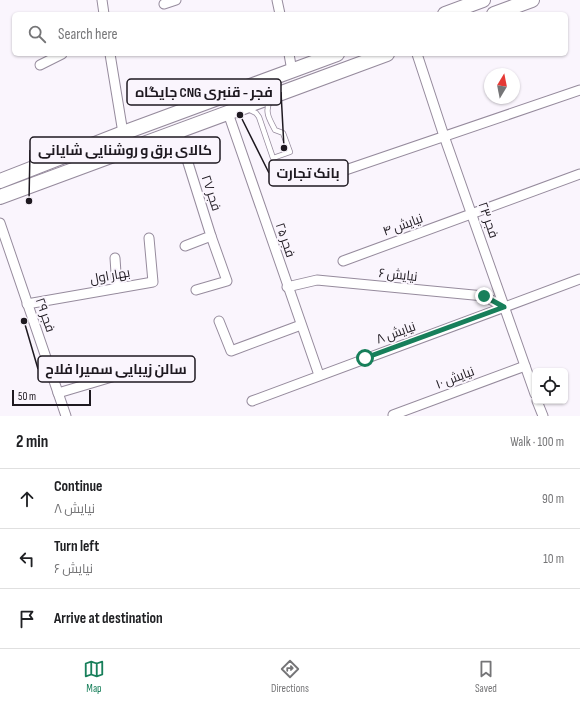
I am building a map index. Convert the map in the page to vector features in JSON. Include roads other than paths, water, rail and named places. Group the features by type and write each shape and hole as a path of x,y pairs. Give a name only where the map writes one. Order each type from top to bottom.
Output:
{"main road":[{"path":"450,12 483,0"},
{"path":"499,12 532,0"},
{"path":"0,181 123,133 332,56"},
{"path":"0,197 381,56"}],"street":[{"path":"102,0 104,12"},
{"path":"164,4 176,0"},
{"path":"277,0 280,12"},
{"path":"40,65 58,56"},
{"path":"110,56 123,133"},
{"path":"289,56 292,71"},
{"name":"فجر ۲۳","path":"418,56 444,136 532,386"},
{"path":"325,177 580,90"},
{"name":"فجر ۲۵","path":"228,113 287,287 319,375"},
{"name":"فجر ۲۷","path":"178,131 211,236 227,280 196,290"},
{"name":"نیایش ۴","path":"342,261 580,174"},
{"name":"فجر ۲۹","path":"0,223 66,416"},
{"path":"185,246 211,236"},
{"name":"بهار اول","path":"28,304 153,282 149,238"},
{"path":"115,258 117,288"},
{"name":"نیایش ۸","path":"252,401 580,279"},
{"name":"نیایش ۶","path":"287,287 317,280 484,296 504,307"},
{"path":"219,321 231,351 301,325"},
{"path":"58,393 149,366"},
{"name":"نیایش ۱۰","path":"394,415 525,366"},
{"path":"539,404 543,416"}],"lane":[{"path":"245,106 256,113 259,117 273,158 290,152 282,133 275,130 268,114 267,106 271,97"}],"place":[{"name":"بانک تجارت","path":"240,115"},
{"name":"جایگاه CNG فجر - قنبری","path":"284,148"},
{"name":"کالای برق و روشنایی شایانی","path":"29,201"},
{"name":"سالن زیبایی سمیرا فلاح","path":"24,321"}]}
